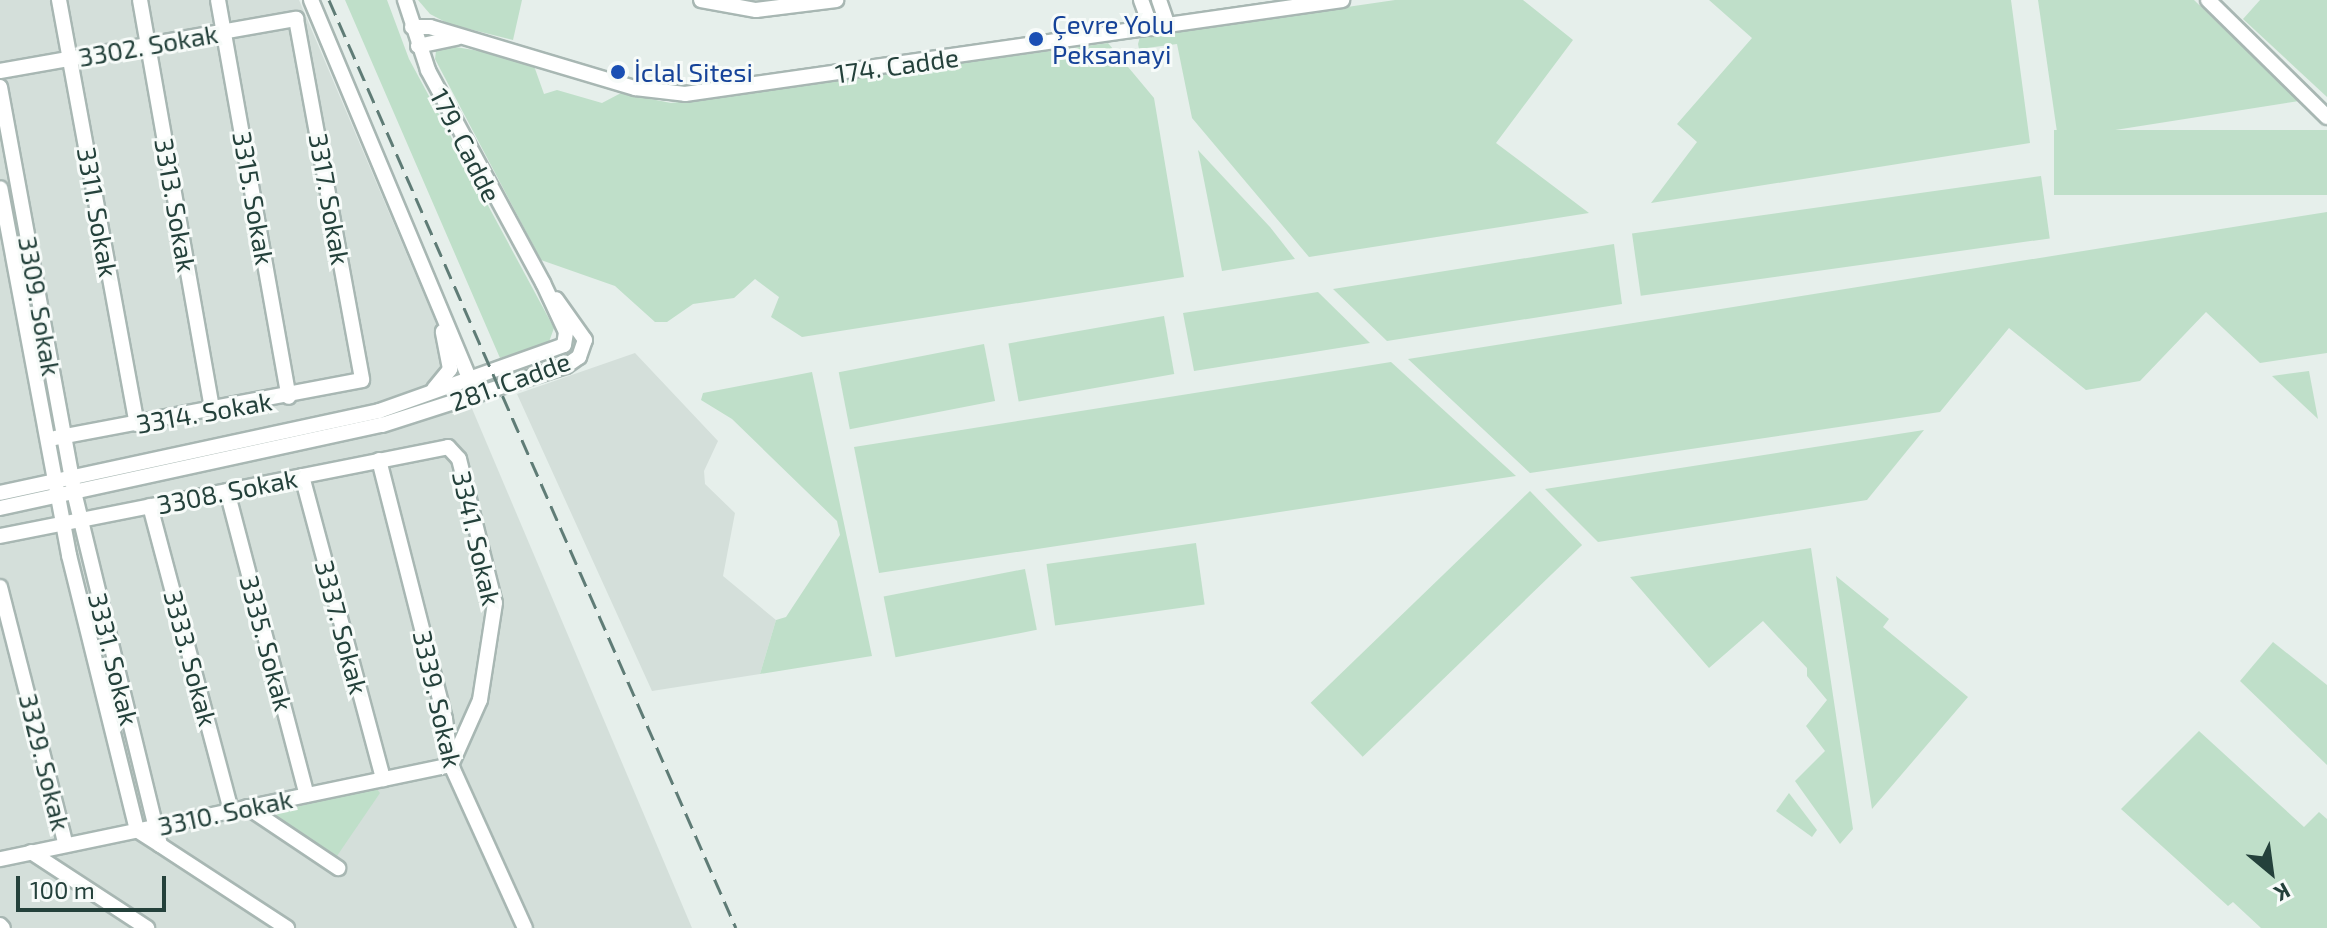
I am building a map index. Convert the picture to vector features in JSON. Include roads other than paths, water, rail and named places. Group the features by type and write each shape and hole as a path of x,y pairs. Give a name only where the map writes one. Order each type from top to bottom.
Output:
{"street":[{"name":"3311. Sokak","path":"59,0 137,424"},
{"name":"3313. Sokak","path":"140,0 212,410"},
{"name":"3315. Sokak","path":"218,0 289,397"},
{"path":"311,0 437,309 476,395"},
{"name":"179. Cadde","path":"405,0 418,46 484,181 543,283"},
{"path":"701,0 756,10 836,0"},
{"path":"1141,0 1151,28"},
{"path":"1159,0 1168,26"},
{"name":"174. Cadde","path":"412,27 430,27 457,38 635,88 685,94 1342,0"},
{"path":"2208,0 2327,117"},
{"name":"3302. Sokak","path":"0,71 296,19"},
{"name":"3317. Sokak","path":"296,19 362,380"},
{"path":"418,46 457,38"},
{"name":"3309. Sokak","path":"0,87 72,485"},
{"name":"3309. Sokak","path":"0,188 54,488"},
{"name":"281. Cadde","path":"72,485 350,418 426,396 564,345 566,332 543,283"},
{"name":"281. Cadde","path":"0,493 72,485 382,425 566,366 582,353 583,333 543,283"},
{"path":"426,396 450,369 437,309"},
{"name":"3314. Sokak","path":"45,440 289,397 362,380"},
{"name":"3308. Sokak","path":"0,536 379,460 453,449"},
{"name":"3341. Sokak","path":"451,765 484,687 495,603 453,449"},
{"name":"3339. Sokak","path":"379,460 445,719 451,765 525,928"},
{"name":"3337. Sokak","path":"302,476 383,779"},
{"name":"3331. Sokak","path":"72,485 160,845"},
{"name":"281. Cadde","path":"0,508 54,488"},
{"name":"3331. Sokak","path":"54,488 137,830"},
{"name":"3335. Sokak","path":"227,491 307,795"},
{"name":"3333. Sokak","path":"150,506 231,811"},
{"name":"3329. Sokak","path":"0,587 66,845"},
{"name":"3310. Sokak","path":"0,859 451,765"},
{"path":"247,807 338,868"},
{"path":"137,830 287,928"},
{"path":"31,852 147,928"}],"railway":[{"path":"329,0 736,928"}],"place":[{"name":"Çevre Yolu Peksanayi","path":"1036,39"},
{"name":"İclal Sitesi","path":"618,72"}]}
